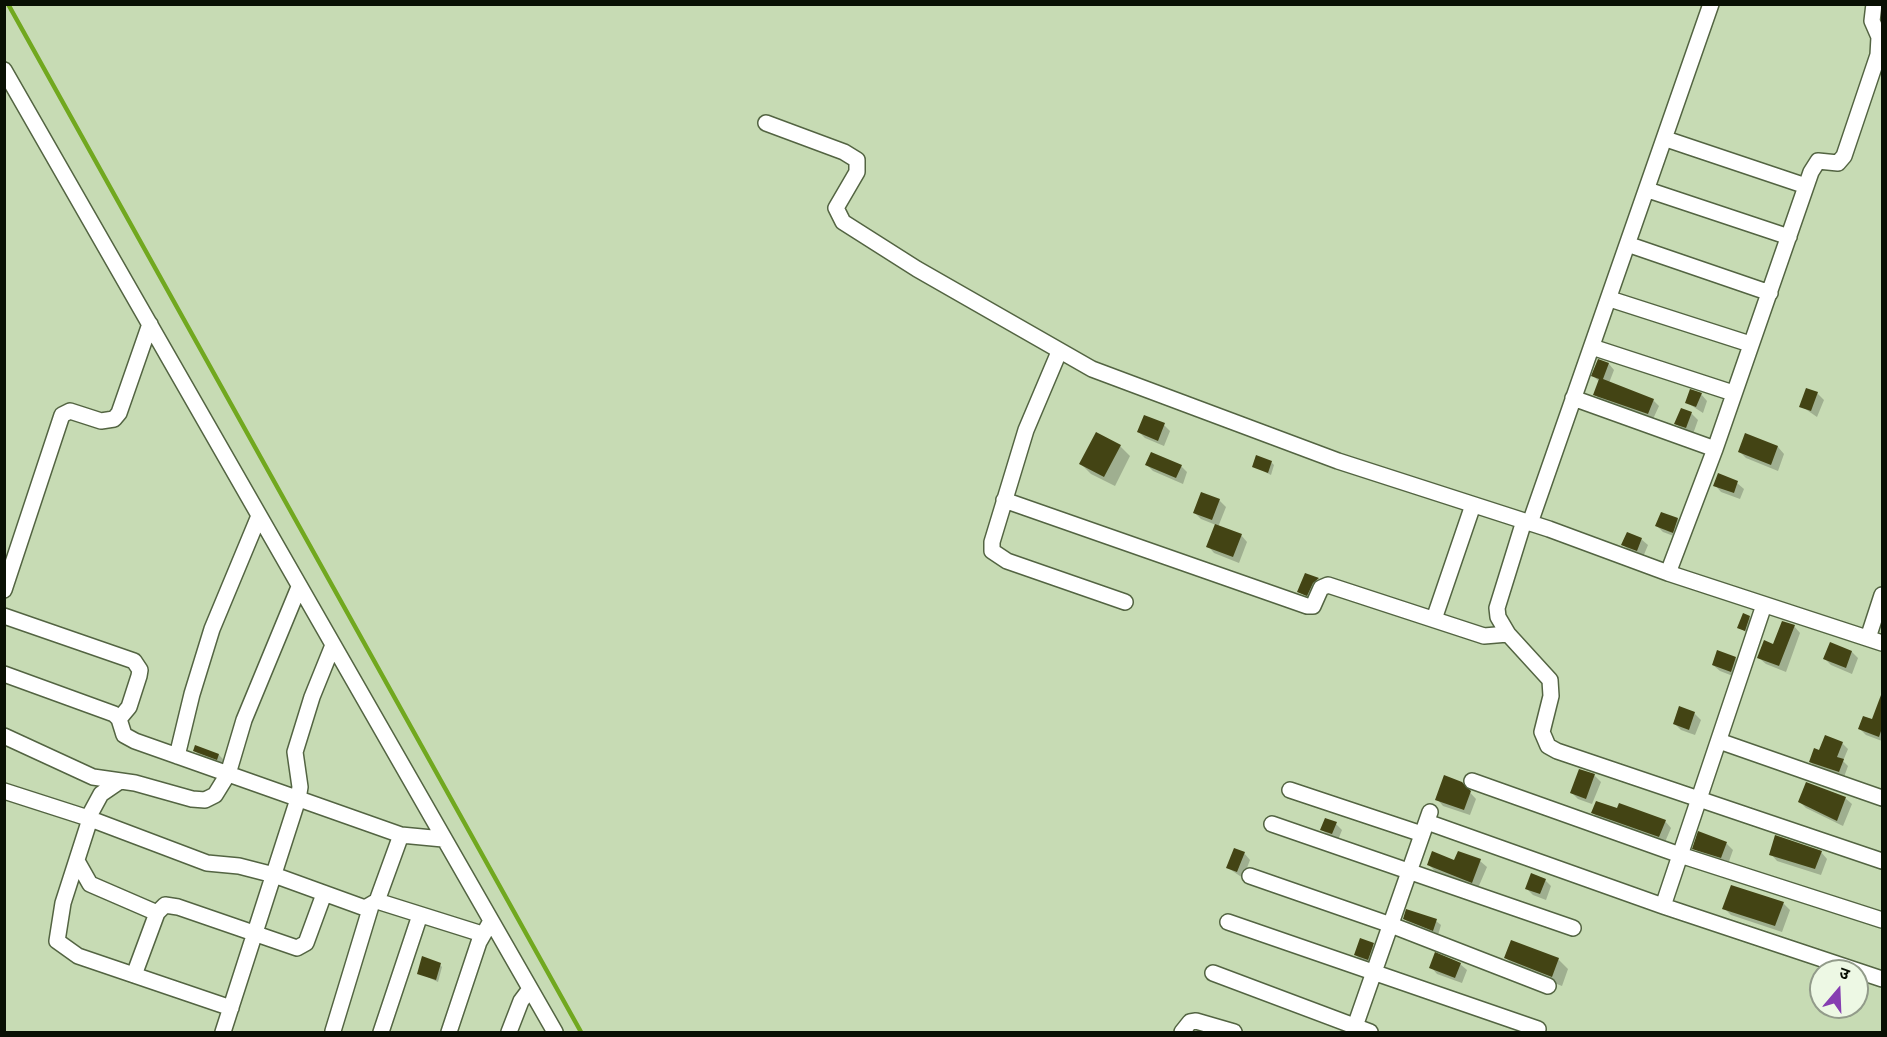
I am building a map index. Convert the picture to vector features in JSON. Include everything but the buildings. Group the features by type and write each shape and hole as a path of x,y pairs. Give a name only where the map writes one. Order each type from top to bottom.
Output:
{"street":[{"path":"1712,4 1610,299 1497,608 1500,626 1550,680 1551,696 1542,732 1548,746 1882,861"},
{"path":"1668,573 1715,448 1815,163 1822,160 1839,162 1844,156 1878,55 1879,37 1872,21 1874,4"},
{"path":"4,70 443,839 487,927 530,989 555,1032"},
{"path":"766,123 844,152 857,160 857,172 836,208 843,222 916,269 1059,352 1135,388 1338,461 1527,522 1668,573 1875,641 1882,595"},
{"path":"1666,139 1806,186"},
{"path":"1648,190 1790,237"},
{"path":"1629,245 1770,293"},
{"path":"1610,299 1750,344"},
{"path":"4,590 62,415 70,411 101,421 114,419 119,413 150,324"},
{"path":"1592,347 1733,393"},
{"path":"1059,352 1026,430 992,542 995,555 1125,602"},
{"path":"1573,398 1715,448"},
{"path":"1004,500 1307,606 1313,606 1322,588 1328,585 1484,636 1508,634"},
{"path":"1434,619 1473,505"},
{"path":"177,756 192,694 212,629 259,516"},
{"path":"4,736 46,753 93,777 120,781 178,797 206,800 215,795 228,774 244,720 299,587"},
{"path":"1663,906 1764,605"},
{"path":"4,616 134,661 140,670 139,676 129,707 119,719"},
{"path":"223,1032 298,799 300,786 295,762 298,740 333,645"},
{"path":"4,674 109,711 119,719 126,737 400,835 443,839"},
{"path":"1719,741 1882,798"},
{"path":"120,781 101,794 89,819 60,913 57,941 78,956 231,1008"},
{"path":"1472,781 1680,855 1882,920"},
{"path":"1290,790 1426,823 1663,906 1882,979"},
{"path":"4,791 89,819 207,863 239,866 274,875 358,907 374,904 487,927"},
{"path":"1354,1030 1426,823"},
{"path":"1272,824 1574,928"},
{"path":"333,1031 374,904 400,835"},
{"path":"77,861 90,884 157,913"},
{"path":"1250,876 1391,925 1548,986"},
{"path":"134,975 157,913 165,905 170,904 292,947 302,947 324,894"},
{"path":"381,1032 420,915"},
{"path":"1228,922 1538,1029"},
{"path":"449,1032 487,927"},
{"path":"1213,973 1354,1030 1370,1032"},
{"path":"509,1032 521,1001 530,989"},
{"path":"1182,1032 1190,1022 1196,1021 1234,1032"}],"waterway":[{"path":"8,4 581,1032"}]}
